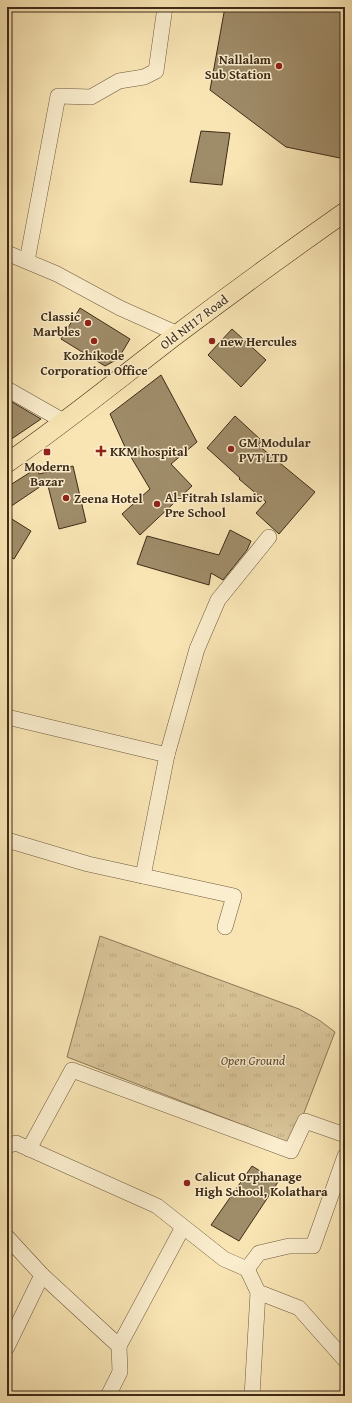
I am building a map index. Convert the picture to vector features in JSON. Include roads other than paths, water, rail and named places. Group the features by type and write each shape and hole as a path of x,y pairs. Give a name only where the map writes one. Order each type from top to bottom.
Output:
{"main road":[{"name":"Old NH17 Road","path":"7,463 65,422 178,334 280,258 345,212"}],"street":[{"path":"27,261 58,96 91,97 119,81 144,77 156,71 165,7"},
{"path":"7,253 57,274 120,308 178,334"},
{"path":"7,389 65,422"},
{"path":"143,876 167,755 197,649 218,600 269,537"},
{"path":"7,717 167,755"},
{"path":"7,840 88,864 234,896 225,927"},
{"path":"29,1149 72,1070 291,1151 305,1121 345,1135"},
{"path":"7,1146 16,1143 157,1206 224,1259 247,1269 258,1292 252,1396"},
{"path":"247,1269 259,1253 289,1246 313,1246 345,1156"},
{"path":"108,1396 120,1372 119,1346 183,1227"},
{"path":"7,1237 42,1275 119,1346"},
{"path":"7,1346 42,1275"},
{"path":"258,1292 298,1308 345,1360"}],"place":[{"name":"Nallalam Sub Station","path":"279,66"},
{"name":"Classic Marbles","path":"88,323"},
{"name":"Kozhikode Corporation Office","path":"94,341"},
{"name":"new Hercules","path":"212,341"},
{"name":"GM Modular PVT LTD","path":"231,449"},
{"name":"KKM hospital","path":"101,451"},
{"name":"Modern Bazar","path":"47,452"},
{"name":"Zeena Hotel","path":"66,498"},
{"name":"Al-Fitrah Islamic Pre School","path":"157,504"},
{"name":"Calicut Orphanage High School, Kolathara","path":"187,1183"}],"park label":[{"name":"Open Ground","path":"253,1060"}]}
